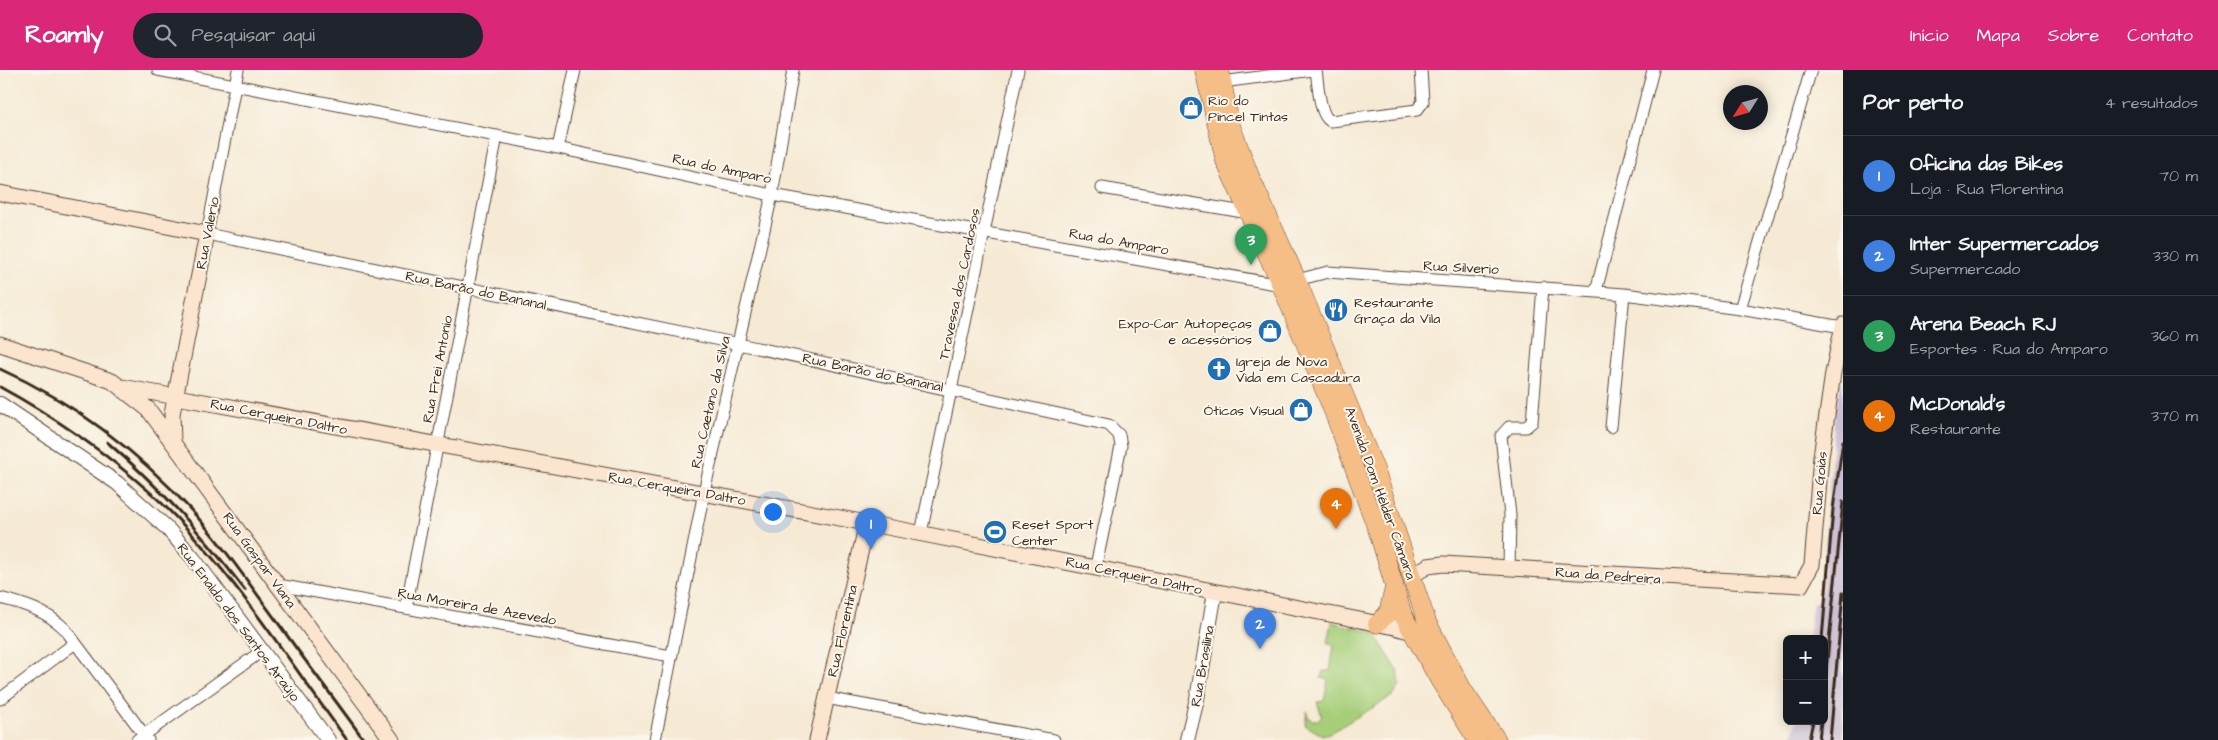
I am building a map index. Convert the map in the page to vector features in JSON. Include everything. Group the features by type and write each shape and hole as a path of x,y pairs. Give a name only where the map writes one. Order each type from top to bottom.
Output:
{"main road":[{"name":"Avenida Dom Hélder Câmara","path":"1204,70 1221,147 1249,213 1289,283 1374,469 1411,576 1438,644 1463,690 1497,740"},
{"name":"Avenida Dom Hélder Câmara","path":"1221,76 1230,123 1261,201 1333,411 1378,532 1394,588 1410,631 1477,740"},
{"name":"Rua Barão do Bananal","path":"0,193 207,234"},
{"name":"Rua Valerio","path":"177,396 207,234"},
{"name":"Rua Goiás","path":"1805,580 1812,565 1820,457 1833,373 1843,326"},
{"path":"0,344 101,376 122,387"},
{"name":"Rua Cerqueira Daltro","path":"122,387 704,492 1096,566 1214,592 1410,631 1424,635 1438,644"},
{"name":"Rua Gaspar Viana","path":"122,387 154,415 392,740"},
{"path":"172,441 171,424 177,396"},
{"name":"Rua Florentina","path":"817,740 867,522"},
{"name":"Rua da Pedreira","path":"1411,576 1434,565 1794,586 1801,585 1805,580"},
{"path":"1378,624 1388,614 1394,588"}],"street":[{"name":"Rua do Amparo","path":"158,70 558,148 772,195 1289,283"},
{"name":"Rua Valerio","path":"207,234 238,70"},
{"path":"558,148 574,70"},
{"name":"Rua Caetano da Silva","path":"655,740 704,492 772,195 793,70"},
{"name":"Travessa dos Cardosos","path":"921,533 1018,70"},
{"path":"1221,76 1315,70 1323,113 1327,120 1331,121 1417,110 1423,102 1421,70"},
{"path":"1596,291 1653,70"},
{"path":"1740,309 1811,70"},
{"name":"Rua Frei Antonio","path":"406,608 497,136"},
{"path":"1102,188 1249,213"},
{"name":"Rua Barão do Bananal","path":"207,234 952,389 1114,427 1121,441 1120,454 1096,566"},
{"name":"Rua Silverio","path":"1289,283 1328,272 1596,291 1740,309 1843,326"},
{"path":"1509,569 1510,514 1501,436 1508,427 1526,427 1532,422 1543,287"},
{"path":"1611,427 1624,294"},
{"name":"Rua Enaldo dos Santos Araújo","path":"0,404 117,483 167,528 193,558 328,740"},
{"name":"Rua Moreira de Azevedo","path":"278,585 671,656"},
{"name":"Rua Brasilina","path":"1187,740 1197,699 1214,592"},
{"path":"0,598 42,611 54,618 75,643 143,738 262,651"},
{"path":"0,699 75,643"},
{"path":"826,698 1054,740"}],"shaded area":[{"path":"1843,375 1843,740 1790,740 1796,725 1828,725 1828,635 1809,635 1813,602 1821,603 1835,412"}],"green space":[{"path":"1332,622 1374,633 1398,671 1400,685 1394,695 1330,733 1322,735 1305,725 1307,711 1308,717 1312,720 1318,720 1322,716 1317,702 1324,701 1328,680 1321,678 1323,671 1330,671 1334,645 1328,643"}],"railway":[{"path":"0,369 53,396 103,429 171,488 226,553 364,740"},
{"path":"0,387 40,410 98,450 152,494 179,520 205,549 255,612 347,740"},
{"path":"1822,635 1833,509 1843,441"},
{"path":"107,442 145,476 180,512 245,590"},
{"path":"1825,680 1843,502"},
{"path":"1830,740 1843,593"},
{"path":"1809,740 1812,725"},
{"path":"1819,740 1821,725"}],"place":[{"name":"Rio do Pincel Tintas","path":"1191,108"},
{"name":"Arena Beach RJ","path":"1251,265"},
{"name":"Restaurante Graça da Vila","path":"1336,310"},
{"name":"Expo-Car Autopeças e acessórios","path":"1270,331"},
{"name":"Igreja de Nova Vida em Cascadura","path":"1219,369"},
{"name":"Óticas Visual","path":"1301,410"},
{"name":"McDonald's","path":"1336,529"},
{"name":"Reset Sport Center","path":"995,532"},
{"name":"Oficina das Bikes","path":"871,549"},
{"name":"Inter Supermercados","path":"1260,649"}]}
